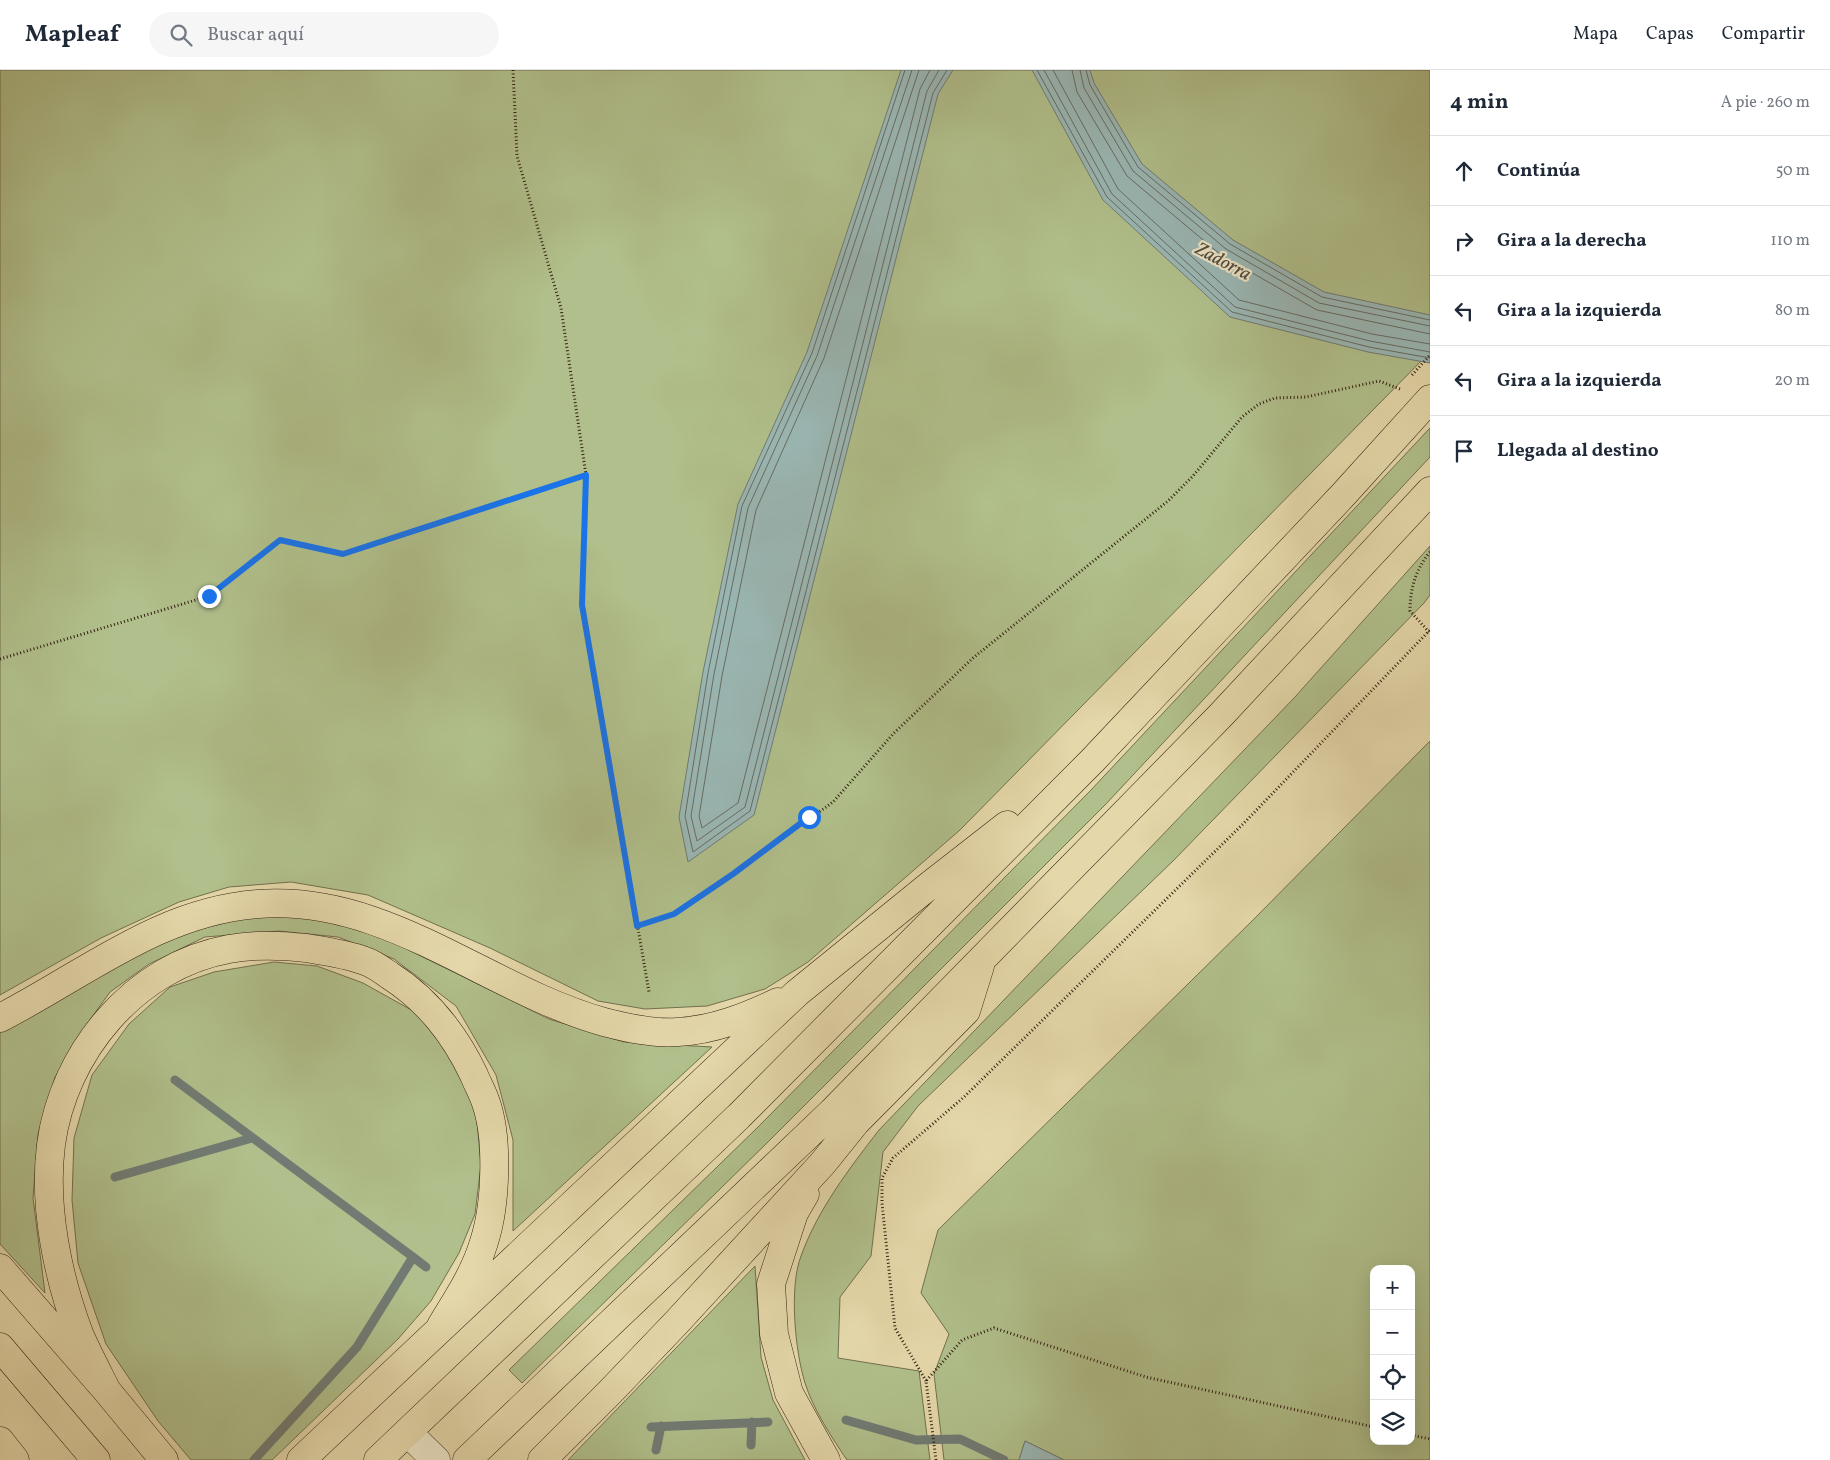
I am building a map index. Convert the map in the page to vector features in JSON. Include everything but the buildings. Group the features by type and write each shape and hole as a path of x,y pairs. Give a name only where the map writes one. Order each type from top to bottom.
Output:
{"highway":[{"path":"378,1460 739,1116 1092,761 1337,502 1430,399"},
{"path":"467,1460 832,1112 1221,715 1430,490"},
{"path":"300,1460 797,993 930,885 1092,761"},
{"path":"0,1018 130,943 175,924 223,908 260,904 295,904 347,911 402,930 524,992 577,1014 630,1029 678,1032 736,1021 797,993"},
{"path":"107,1391 81,1337 66,1293 54,1238 50,1193 51,1146 59,1107 73,1069 105,1022 112,1015 139,990 173,967 227,949 272,945 322,950 366,961 405,985 437,1014 461,1049 486,1102 495,1152 492,1210 484,1243 468,1283 441,1326"},
{"path":"542,1460 637,1365 823,1163 856,1122 966,1011 982,960"},
{"path":"823,1163 794,1213 771,1284 774,1334 789,1393 826,1460"},
{"path":"0,1268 164,1460"},
{"path":"0,1346 96,1460"},
{"path":"0,1441 15,1460"}],"lane":[{"path":"408,1433 436,1460"}],"path":[{"path":"513,70 517,156 561,308 586,475 582,605 649,992"},
{"path":"637,926 674,914 833,802 894,733 973,658 1168,501 1193,476 1242,417 1259,404 1275,398 1306,397 1380,381 1400,390 1430,355"},
{"path":"0,659 209,596 280,540 343,554 586,475"},
{"path":"936,1460 926,1380 895,1328 882,1203 882,1178 893,1158 964,1097 1223,844 1429,631 1410,610 1410,595 1420,565 1430,552"},
{"path":"926,1380 962,1340 994,1328 1146,1376 1370,1426"},
{"path":"1415,1436 1430,1439"}],"green space":[{"path":"0,70 1430,70 1430,352 960,830 808,962 765,989 707,1006 645,1009 598,1001 490,948 368,895 291,882 229,887 179,902 101,938 0,995"},
{"path":"1430,428 1430,457 1105,805 769,1141 522,1383 509,1370 758,1127 1091,790"},
{"path":"1430,546 1430,595 1424,603 1173,861 918,1106 883,1152 871,1256 840,1297 838,1358 919,1371 930,1460 847,1460 823,1423 808,1393 798,1354 794,1301 797,1269 801,1256 816,1222 835,1190 879,1130 1295,697"},
{"path":"1430,741 1430,1460 1064,1460 1025,1441 1019,1460 944,1460 934,1374 949,1334 921,1293 938,1230 1252,921"},
{"path":"262,913 325,917 372,932 549,1019 624,1042 712,1047 513,1231 513,1140 496,1075 456,1006 394,959 338,937 279,931 205,937 149,964 110,992 82,1031 55,1077 38,1134 33,1198 45,1293 0,1244 0,1031 163,939"},
{"path":"274,962 317,966 363,983 415,1012 456,1060 476,1112 481,1165 475,1214 459,1253 431,1301 398,1339 272,1460 191,1460 158,1421 106,1344 78,1263 72,1200 74,1138 92,1075 129,1024 170,987 214,972"},
{"path":"755,1266 761,1357 773,1400 805,1460 568,1460"}],"water":[{"path":"901,70 953,70 938,94 754,815 688,862 679,817 703,672 738,504 807,352"},
{"name":"Zadorra","path":"1032,70 1090,70 1094,83 1142,164 1233,240 1324,292 1430,315 1430,363 1368,352 1230,317 1103,200"},
{"path":"1025,1441 1064,1460 1019,1460"}],"waterway":[{"path":"175,1080 413,1257"},
{"path":"115,1177 252,1138"},
{"path":"254,1460 357,1347 413,1257 426,1267"},
{"path":"846,1420 916,1440 960,1439 1004,1460"},
{"path":"751,1445 752,1422"},
{"path":"651,1427 768,1422"},
{"path":"656,1450 661,1426"}],"route":[{"path":"209,596 280,540 343,554 586,475 582,605 637,926 674,914 733,874 809,817"}]}
